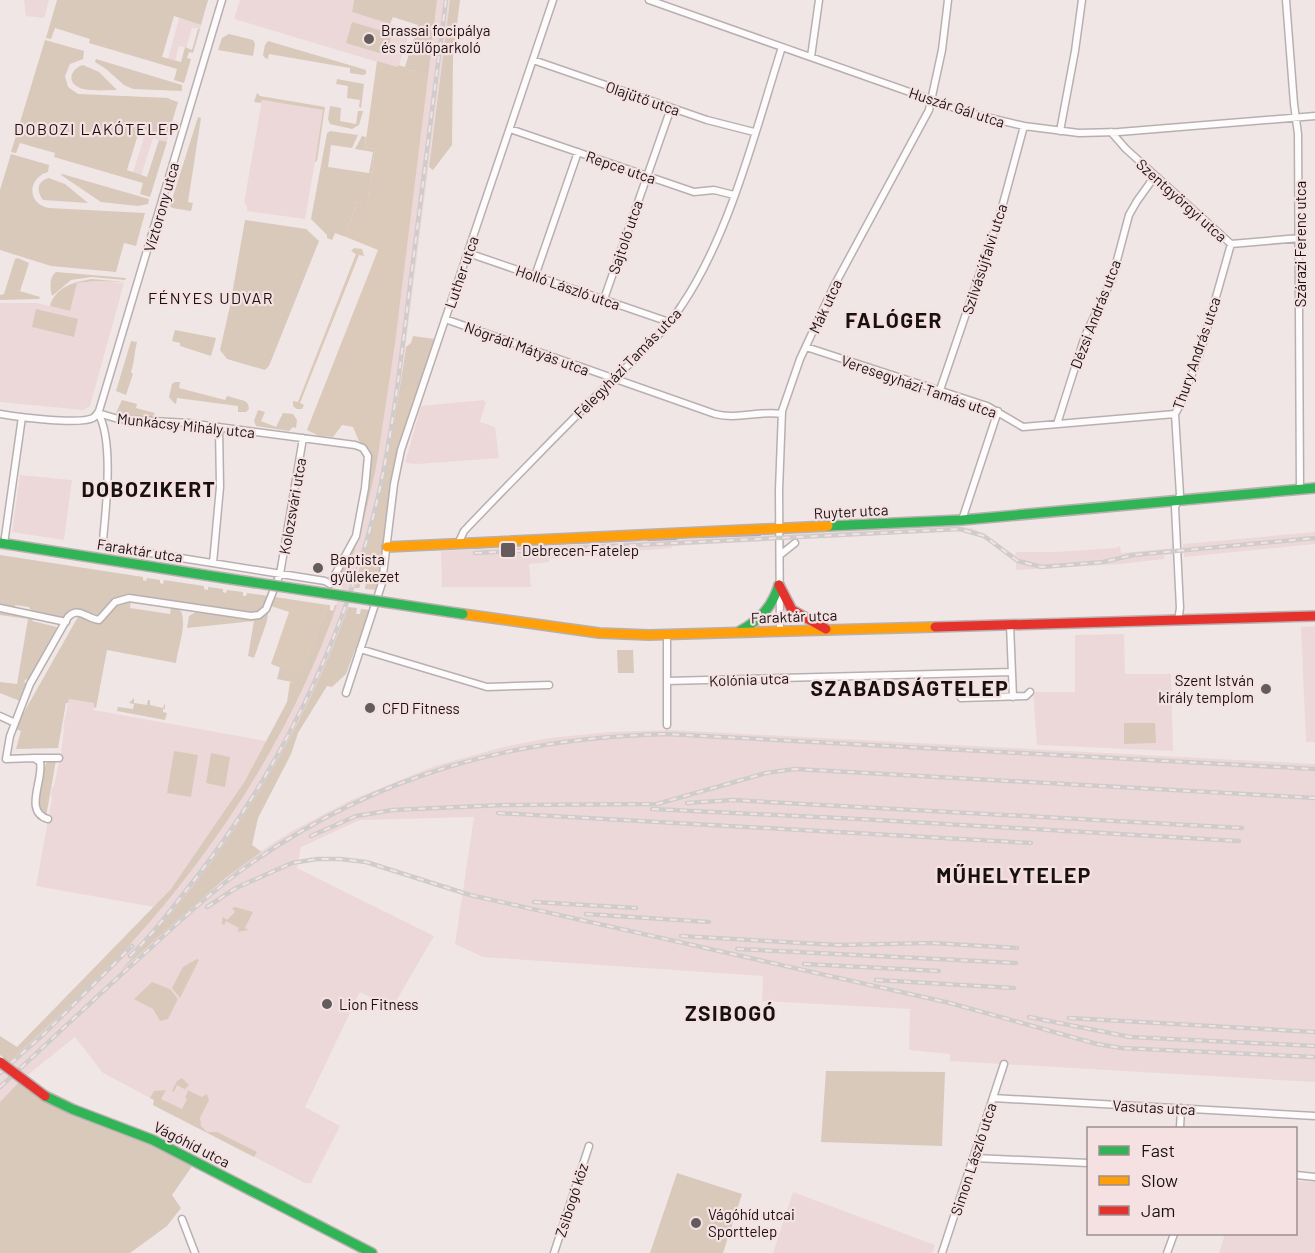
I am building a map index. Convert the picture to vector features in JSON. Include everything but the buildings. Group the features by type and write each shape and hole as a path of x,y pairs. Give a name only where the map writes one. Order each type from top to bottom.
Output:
{"main road":[{"name":"Ruyter utca","path":"387,547 962,520 1315,488"},
{"name":"Faraktár utca","path":"2,544 599,633 649,635 1315,616"},
{"path":"779,585 792,610 829,630"},
{"path":"736,632 754,624 767,614 775,601 779,585"},
{"name":"Vágóhíd utca","path":"0,1062 45,1096 74,1110 123,1126 153,1140 372,1253"}],"street":[{"name":"Víztorony utca","path":"98,413 222,0"},
{"name":"Luther utca","path":"360,649 382,583 399,459 553,0"},
{"name":"Huszár Gál utca","path":"649,0 932,100 986,118 1024,126 1060,131 1111,132 1315,116"},
{"path":"811,57 819,0"},
{"name":"Mák utca","path":"780,631 779,529 782,414 806,347 843,267 928,114 942,50 948,0"},
{"path":"1060,131 1082,0"},
{"name":"Szárazi Ferenc utca","path":"1286,0 1298,135 1300,489"},
{"name":"Félegyházi Tamás utca","path":"458,544 464,531 669,322 692,290 734,195 782,47"},
{"name":"Olajütő utca","path":"533,60 670,108 754,132"},
{"name":"Sajtoló utca","path":"604,299 670,108"},
{"name":"Szilvásújfalvi utca","path":"940,390 1001,211 1024,126"},
{"name":"Repce utca","path":"510,129 696,192 714,190 734,195"},
{"name":"Szentgyörgyi utca","path":"1111,132 1155,176 1231,244 1300,238"},
{"path":"535,276 578,152"},
{"name":"Dézsi András utca","path":"1057,424 1085,336 1112,279 1129,215 1155,176"},
{"name":"Thury András utca","path":"1178,621 1180,608 1175,507 1180,490 1175,414 1201,350 1231,244"},
{"name":"Holló László utca","path":"468,254 669,322"},
{"name":"Nógrádi Mátyás utca","path":"445,319 719,416 782,414"},
{"name":"Veresegyházi Tamás utca","path":"806,347 998,411 1023,427 1175,414"},
{"path":"962,520 998,411"},
{"name":"Munkácsy Mihály utca","path":"0,414 83,420 92,418 98,413 118,419 173,421 358,446 365,450 368,456 356,536 330,584"},
{"name":"Faraktár utca","path":"98,413 104,425 106,466 104,545 112,549 325,581 330,584"},
{"path":"2,544 22,417"},
{"path":"213,564 220,487 219,427"},
{"name":"Kolozsvári utca","path":"280,574 303,438"},
{"path":"779,555 795,543"},
{"path":"59,758 3,762 30,684 70,615 77,612 99,620 114,603 129,598 257,616 268,607 280,574"},
{"path":"0,608 66,621"},
{"path":"1010,625 1013,697"},
{"path":"667,634 667,725"},
{"path":"346,693 360,649 487,687 549,685"},
{"name":"Kolónia utca","path":"667,681 1012,672"},
{"path":"961,698 1026,696 1030,692"},
{"path":"0,716 15,723"},
{"path":"34,758 40,762 41,767 36,807 40,815 48,819"},
{"name":"Simon László utca","path":"942,1253 1004,1064"},
{"name":"Vasutas utca","path":"993,1098 1315,1116"},
{"path":"1180,1127 1181,1108"},
{"name":"Zsibogó köz","path":"554,1253 589,1146"},
{"path":"974,1158 1087,1163"},
{"path":"1297,1175 1315,1177"},
{"path":"182,1220 195,1253"},
{"path":"1167,1253 1173,1235"}],"shaded area":[{"path":"24,0 49,0 44,18 26,16"},
{"path":"57,0 208,0 201,25 174,16 162,57 181,62 185,47 192,50 198,29 200,29 193,53 189,52 187,58 191,59 184,83 174,80 177,69 89,43 90,39 55,28 51,39 46,38"},
{"path":"240,0 354,0 352,12 410,30 398,68 234,19"},
{"path":"354,0 437,0 428,77 420,71 407,70 405,67 418,25 393,17 390,24 352,12"},
{"path":"437,0 450,0 399,396 379,505 364,560 340,629 317,685 284,750 291,754 258,818 252,845 261,851 292,831 351,800 435,766 503,747 549,738 610,732 671,730 1315,764 1315,1082 950,1061 950,1054 909,1050 910,1009 762,1001 763,976 483,957 455,944 474,817 360,820 301,847 297,868 434,936 392,1008 360,992 305,1107 340,1126 311,1183 305,1183 153,1105 154,1100 103,1073 75,1037 19,1082 0,1102 0,1065 154,907 36,886 69,698 94,703 94,710 266,741 274,745 325,637 360,536 378,456 395,344"},
{"path":"450,0 460,0 453,57 452,145 433,170 429,167"},
{"path":"179,18 201,25 200,29 192,28 186,48 179,46 175,61 168,59"},
{"name":"Brassai focipálya és szülőparkoló","path":"352,22 392,34 386,55 346,43"},
{"path":"229,34 253,40 255,44 253,56 218,50 222,38"},
{"path":"45,40 84,51 83,59 70,64 65,76 68,87 78,94 169,98 178,102 168,136 140,128 127,170 147,177 159,140 167,142 150,197 140,194 143,183 54,157 55,153 20,143 16,153 11,152"},
{"path":"268,41 366,70 366,74 350,73 350,68 269,54 268,59 265,58 263,55"},
{"path":"96,59 182,85 182,91 133,89 124,85 95,62"},
{"path":"377,61 405,67 407,70 420,71 428,77 395,344 378,456 359,441 353,427 342,425 333,437 319,436 307,430 378,250 346,237 346,229 351,221 356,202 367,203 375,149 365,147"},
{"path":"83,65 99,72 117,90 86,90 78,87 71,78 73,72"},
{"path":"337,79 364,84 361,108 359,107 360,100 347,98 348,86 336,84"},
{"path":"257,93 260,96 325,107 317,161 315,162 323,110 262,100 261,103 254,102"},
{"path":"262,100 324,110 305,219 247,211 244,203"},
{"path":"330,106 341,108 340,121 356,124 358,111 363,111 359,125 352,129 330,124 328,119"},
{"path":"198,117 201,118 188,202 193,203 191,211 172,208 170,206"},
{"path":"146,130 168,136 167,142 153,138 141,176 133,173"},
{"path":"330,131 358,135 352,148 331,145 328,167 369,173 373,152 355,149 362,136 366,137 365,147 375,149 367,204 356,202 351,221 346,229 346,237 335,233 332,240 327,238 327,235 311,219 327,133"},
{"path":"11,154 49,165 48,172 41,175 33,185 33,196 42,206 145,213 136,246 124,243 116,272 51,266 0,250 0,190"},
{"path":"62,174 149,199 148,204 138,206 101,202"},
{"path":"49,178 65,184 88,203 43,200 39,187 42,181"},
{"path":"245,220 306,229 319,241 269,366 265,370 227,359 220,350"},
{"path":"354,248 362,249 364,256 359,255 300,403 304,405 302,409 297,409 293,406 293,401 298,402 356,254 351,251"},
{"path":"15,259 29,263 20,291 40,297 39,299 0,300"},
{"path":"56,272 126,278 125,280 91,277 71,280 52,296 51,280"},
{"path":"92,279 125,282 77,283 70,311 50,306 56,294 66,286 79,282"},
{"path":"95,281 124,283 90,406 83,410 0,402 0,303 37,303 70,311 77,283"},
{"path":"36,309 78,319 74,337 32,327"},
{"path":"175,330 216,338 211,356 172,341"},
{"path":"413,336 435,339 396,456 380,578 365,589 366,583 361,582 359,588 355,588 386,468 406,347 411,343"},
{"path":"131,341 137,342 131,372 133,374 126,395 116,391"},
{"path":"180,382 179,388 225,400 227,396 245,401 249,409 246,412 238,412 238,406 177,398 176,404 169,397 172,384"},
{"path":"409,384 414,384 418,390 398,449 394,470 390,470 387,467 399,396"},
{"path":"122,400 137,404 136,408 155,413 152,417 118,415 116,413"},
{"path":"483,400 486,402 480,422 495,427 499,458 405,463 421,406"},
{"path":"258,410 265,412 261,421 276,427 283,413 293,414 297,420 296,428 293,427 289,431 256,426 254,421"},
{"path":"369,447 378,456 371,489 359,538 343,586 338,585 339,579 336,579 356,542 363,518 369,477"},
{"path":"20,475 72,480 64,540 12,532"},
{"path":"382,504 388,511 377,590 365,589 366,583 361,582 359,588 355,588 379,505"},
{"path":"956,526 971,528 985,534 1015,556 1016,552 1055,552 1120,546 1121,553 1183,548 1183,544 1315,532 1315,544 1184,557 1184,553 1164,555 1164,559 1120,564 1016,570 1016,563 985,539 970,532 957,531 672,546 672,548 549,559 549,562 529,564 531,587 442,587 441,551"},
{"path":"0,555 143,577 146,581 147,578 160,580 163,584 164,580 204,586 204,589 208,590 208,587 223,589 226,593 227,590 243,592 243,596 247,593 269,596 263,609 253,613 130,595 99,617 76,609 71,610 61,619 32,613 29,607 15,605 16,610 0,607"},
{"path":"275,597 328,605 300,675 271,664 289,612 271,606"},
{"path":"131,600 130,608 170,614 171,607 181,611 183,629 176,663 107,650 96,708 94,703 69,699 66,703 58,748 16,749 21,731 16,729 22,712 79,615 99,623 114,605"},
{"path":"328,605 333,611 337,605 299,696 252,783 225,825 196,865 133,941 88,988 9,1062 0,1055 0,1036 17,1047 171,889 245,781 287,702 290,682 297,683 277,679 280,667 300,674"},
{"path":"348,607 357,608 356,614 360,614 361,609 370,610 346,674 332,687 327,686 298,733 291,754 258,818 252,845 261,852 224,879 120,971 191,889 253,801 306,707"},
{"path":"0,610 35,617 32,621 57,627 28,680 24,682 28,684 20,701 0,693 0,682 17,684 28,619 0,615"},
{"path":"196,612 255,619 268,613 254,658 248,656 254,621 187,628 189,616"},
{"path":"1315,626 1315,742 1306,742 1301,627"},
{"path":"1124,634 1125,674 1171,674 1173,751 1037,745 1033,692 1075,692 1075,635"},
{"path":"617,650 633,650 634,673 618,673"},
{"path":"134,698 134,703 147,705 150,700 150,705 163,708 165,703 163,712 167,713 165,720 117,711 118,707 133,709 134,704 129,703"},
{"path":"1124,723 1155,723 1156,743 1124,744"},
{"path":"174,751 198,755 191,797 167,793"},
{"path":"211,753 230,757 225,787 206,783"},
{"path":"56,760 46,817 38,805 40,786 47,762"},
{"path":"232,908 253,912 245,928 249,930 237,932 239,928 226,921 224,925 222,924 223,917 227,920 235,912"},
{"path":"199,960 180,998 172,988 183,967"},
{"path":"152,982 170,989 178,999 168,1019 160,1021 153,1009 134,999"},
{"path":"826,1071 945,1072 942,1146 821,1142"},
{"path":"182,1078 189,1085 185,1089 202,1097 207,1094 209,1100 200,1118 201,1126 207,1132 217,1132 257,1152 254,1157 153,1105 154,1100 150,1098 154,1091 166,1090 161,1099 182,1109 188,1091 177,1085 174,1092 172,1091 177,1081"},
{"path":"19,1082 43,1100 158,1146 193,1165 172,1195 181,1208 167,1226 130,1253 0,1253 0,1102"},
{"name":"Vágóhíd utcai Sporttelep","path":"677,1173 742,1194 723,1253 650,1253"},
{"path":"1297,1181 1315,1182 1315,1253 1219,1253 1225,1235 1297,1235"},
{"path":"793,1192 935,1245 932,1253 773,1253"}],"waterway":[{"path":"699,537 760,535"},
{"path":"648,540 676,539"},
{"path":"504,546 640,540"},
{"path":"474,548 498,546"}],"railway":[{"path":"130,956 151,934 218,849 249,803 277,755 326,655 364,551 389,443 446,0"},
{"path":"475,553 960,529 984,536 1018,561 1042,567 1103,562 1133,555 1315,538"},
{"path":"0,1087 184,917 250,864 348,806 398,784 501,753 555,743 667,734 1315,769"},
{"path":"311,836 356,816 393,810 503,805 657,804 766,773 795,769 1315,798"},
{"path":"687,803 732,800 1242,828"},
{"path":"652,809 1239,841"},
{"path":"498,813 1031,843"},
{"path":"207,907 236,888 292,863 317,859 366,862 470,895 950,1003 1097,1044 1121,1048 1315,1057"},
{"path":"534,902 636,908"},
{"path":"586,914 709,922"},
{"path":"681,936 838,945 933,943 1017,948"},
{"path":"0,1073 46,1032 132,946"},
{"path":"737,949 1016,963"},
{"path":"804,964 939,971"},
{"path":"876,980 1014,988"},
{"path":"1029,1017 1130,1037 1315,1046"},
{"path":"1069,1018 1315,1032"}],"traffic: fast":[{"path":"828,526 962,520 1315,488"},
{"path":"0,543 224,578"},
{"path":"224,578 463,614"},
{"path":"740,631 764,612 773,600 779,585"},
{"path":"45,1096 72,1109 153,1140 372,1253"}],"traffic: slow":[{"path":"387,547 828,526"},
{"path":"463,614 599,633 649,635 935,627"}],"traffic: jam":[{"path":"779,585 792,610 826,629"},
{"path":"935,627 1315,616"},
{"path":"0,1062 45,1096"}],"place":[{"name":"Brassai focipálya és szülőparkoló","path":"369,39"},
{"name":"Debrecen-Fatelep","path":"508,550"},
{"name":"Baptista gyülekezet","path":"318,568"},
{"name":"Szent István király templom","path":"1266,689"},
{"name":"CFD Fitness","path":"370,708"},
{"name":"Lion Fitness","path":"327,1004"},
{"name":"Vágóhíd utcai Sporttelep","path":"696,1223"}],"district":[{"name":"DOBOZI LAKÓTELEP","path":"97,128"},
{"name":"FÉNYES UDVAR","path":"211,297"},
{"name":"FALÓGER","path":"894,319"},
{"name":"DOBOZIKERT","path":"149,488"},
{"name":"SZABADSÁGTELEP","path":"910,687"},
{"name":"MŰHELYTELEP","path":"1014,874"},
{"name":"ZSIBOGÓ","path":"731,1012"}]}
